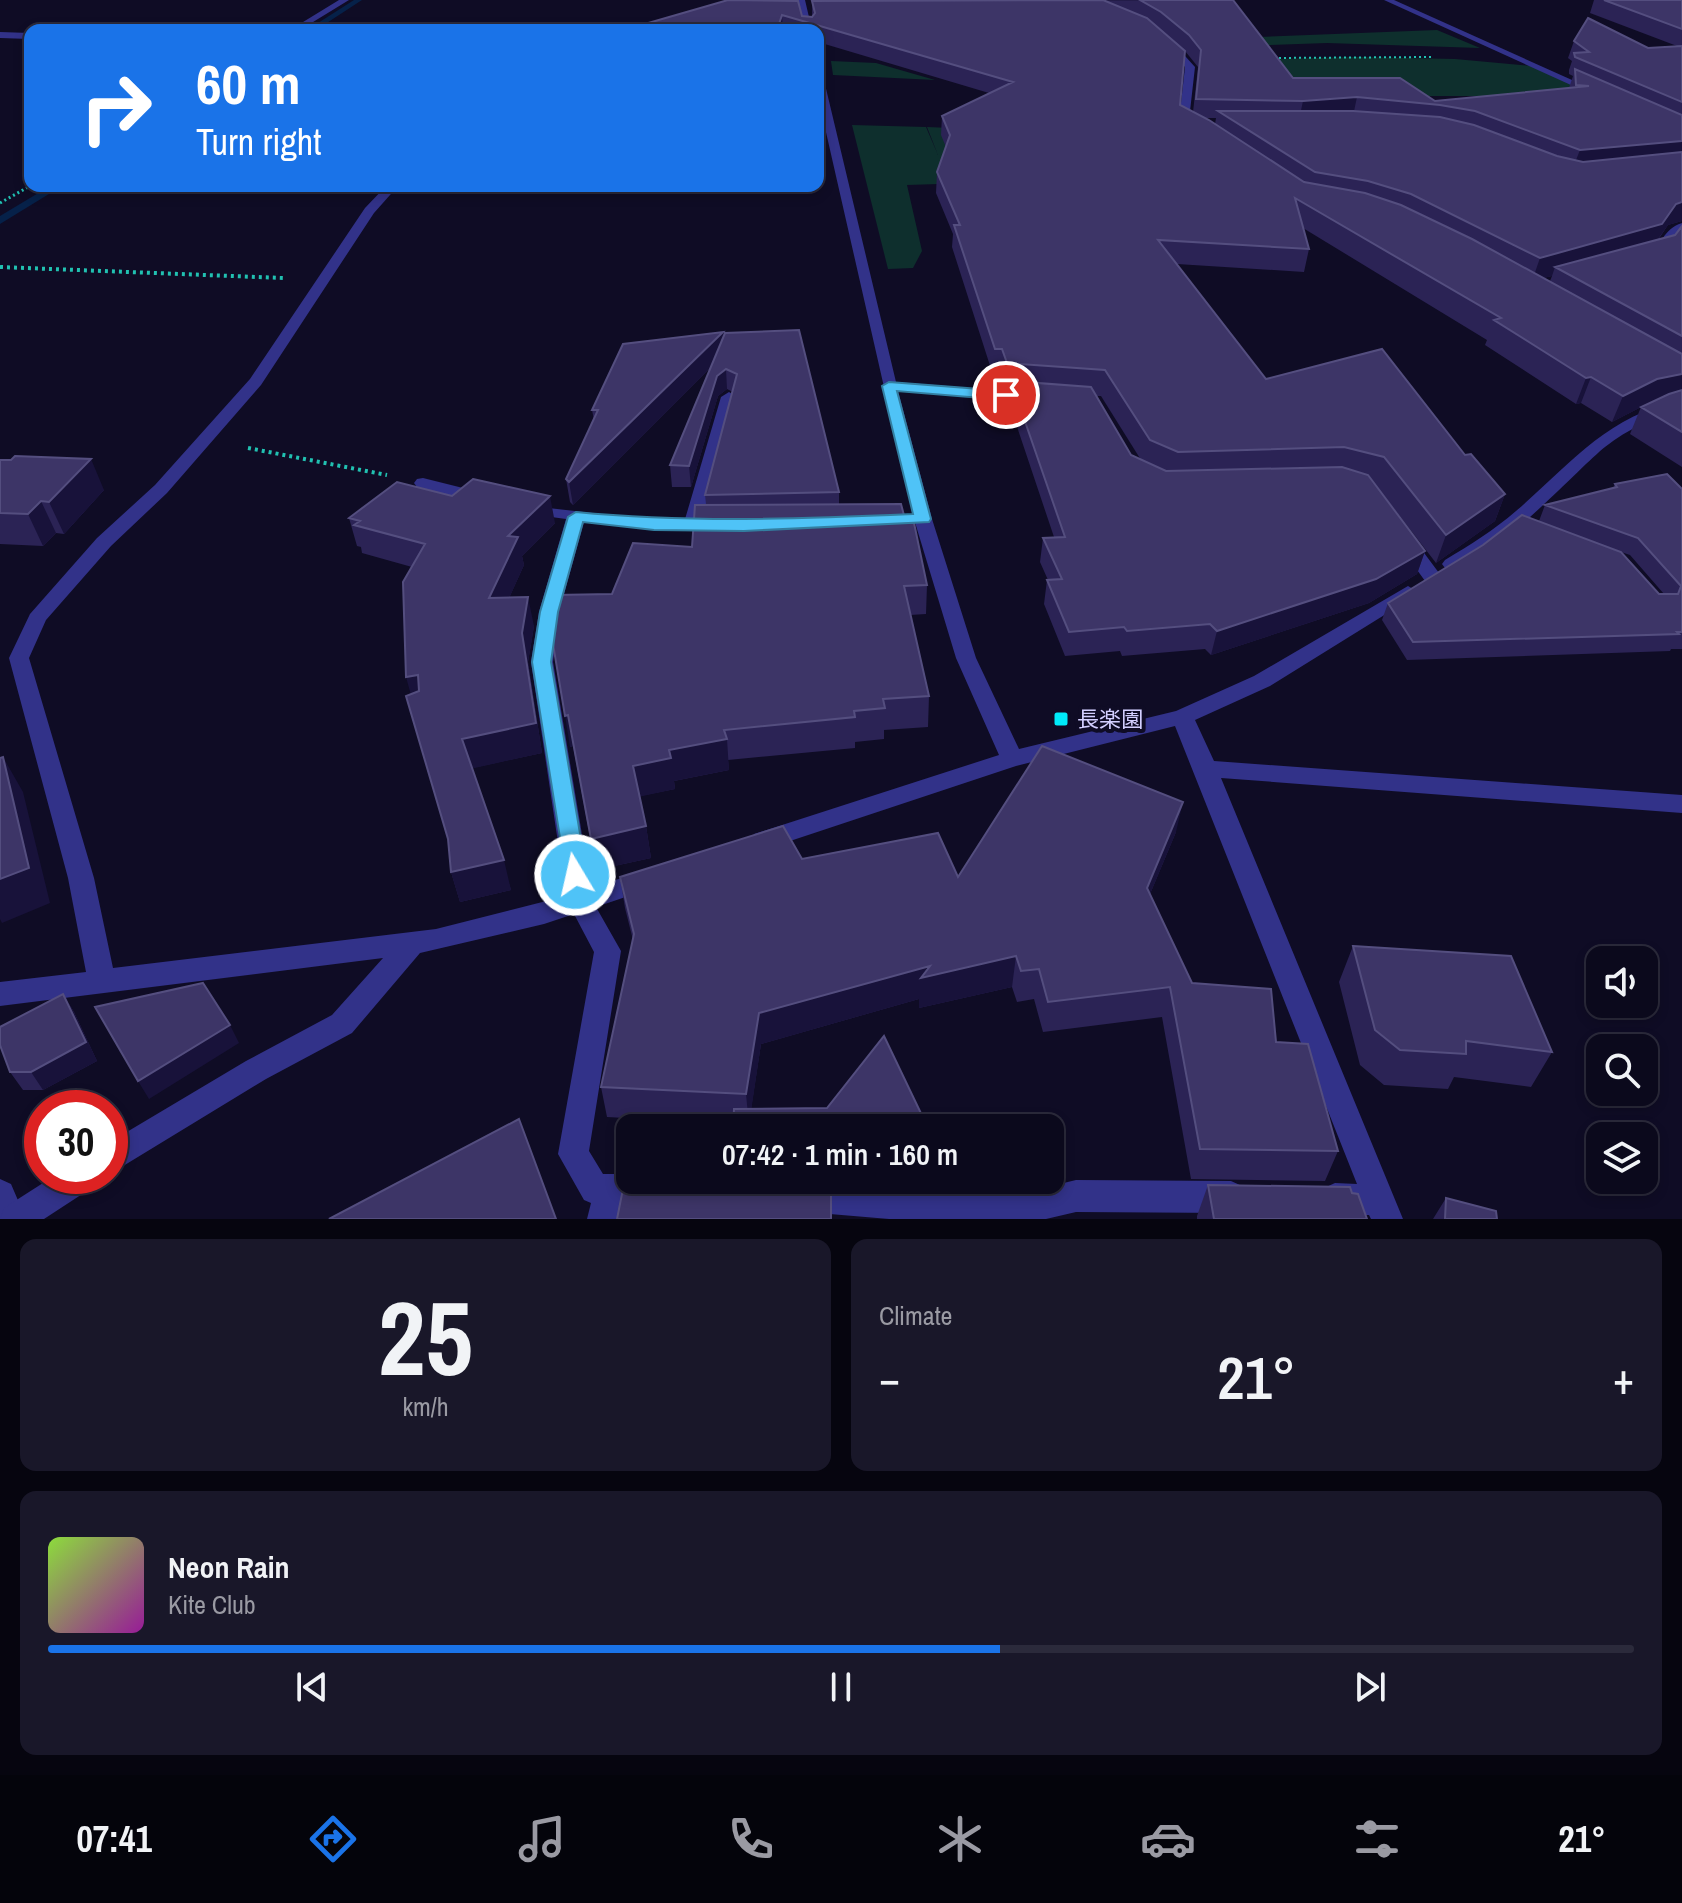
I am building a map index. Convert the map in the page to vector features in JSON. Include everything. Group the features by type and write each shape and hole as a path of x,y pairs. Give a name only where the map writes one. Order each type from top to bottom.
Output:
{"street":[{"path":"304,24 345,0"},
{"path":"801,0 807,24"},
{"path":"1388,0 1608,99"},
{"path":"1159,33 1173,43 1190,67 1184,121 1207,129"},
{"path":"0,35 24,36"},
{"path":"824,102 889,386 915,519 966,658 1012,759"},
{"path":"102,982 81,878 19,658 37,618 104,542 161,489 256,382 369,211 386,192"},
{"path":"1631,261 1660,252 1674,230 1682,227"},
{"path":"889,386 1047,398"},
{"path":"692,526 729,397"},
{"path":"740,849 1012,759 1182,717 1262,681 1432,577 1513,521 1613,431 1652,411 1682,404"},
{"path":"423,483 504,504 576,517 692,526 744,526"},
{"path":"576,517 549,612 542,662 580,902 608,951 573,1154 606,1204 655,1194"},
{"path":"1513,521 1540,531"},
{"path":"1396,528 1432,577"},
{"path":"1182,717 1206,769 1383,1209 1302,1198"},
{"path":"1206,769 1682,804"},
{"path":"0,994 412,943 529,918 667,873"},
{"path":"128,1148 256,1070 342,1024 412,943"},
{"path":"0,1195 12,1219 53,1194"},
{"path":"775,1195 850,1208 987,1212 1014,1211 1076,1196 1255,1198"}],"path":[{"path":"1275,58 1437,57"},
{"path":"0,203 24,189"},
{"path":"0,267 324,279"},
{"path":"204,440 357,467 423,483"}],"green space":[{"path":"1437,30 1480,48 1327,43 1188,48 1181,40"},
{"path":"1275,59 1455,59 1532,66 1610,102 1506,109 1484,96 1292,96"},
{"path":"831,61 876,63 935,80 833,75"},
{"path":"852,125 926,127 938,155 927,127 1048,132 1037,181 907,185 922,251 913,268 888,269"}],"building":[{"path":"728,0 798,1 802,16 812,17 815,13 812,1 1103,0 1147,18 1185,51 1180,105 1209,120 1304,182 1365,193 1401,205 1472,239 1682,354 1682,374 1657,379 1623,396 1591,377 1586,378 1494,320 1501,318 1295,198 1309,249 1158,240 1266,379 1382,349 1465,455 1471,454 1505,494 1446,535 1384,457 1344,447 1178,452 1150,440 1105,370 1007,363 1002,349 995,349 954,225 960,225 937,172 950,135 942,116 1013,82 824,27 824,24 782,15 779,24 645,24"},
{"path":"1140,0 1233,0 1293,78 1400,78 1435,101 1589,86 1576,85 1575,69 1682,115 1682,141 1580,150 1475,111 1440,105 1357,97 1303,101 1196,99 1201,50 1189,35 1161,12"},
{"path":"1604,0 1682,0 1682,29"},
{"path":"1588,18 1648,48 1682,46 1682,102 1575,57 1574,53 1589,52 1574,41"},
{"path":"1218,111 1353,111 1440,117 1474,125 1557,156 1583,162 1682,152 1682,202 1676,204 1662,224 1540,258 1411,194 1368,181 1315,172"},
{"path":"1682,226 1682,336 1555,267 1675,235"},
{"path":"799,330 839,492 705,495 737,374 726,369 717,376 689,466 670,465 725,333"},
{"path":"723,332 569,482 566,479 598,410 592,410 623,344"},
{"path":"1011,381 1091,387 1131,455 1166,471 1342,467 1368,475 1425,551 1376,579 1217,631 1210,624 1069,632 1047,580 1062,579 1043,538 1065,537"},
{"path":"1682,390 1682,432 1641,407 1669,394"},
{"path":"15,456 91,459 49,502 41,501 28,514 0,513 0,460 11,460"},
{"path":"1667,474 1682,489 1682,632 1677,632 1679,634 1413,642 1388,603 1483,545 1522,515 1621,552 1659,594 1678,594 1681,586 1638,538 1545,505 1617,487 1615,484"},
{"path":"473,479 550,496 508,536 518,537 489,598 528,597 522,633 536,723 462,739 504,860 451,872 448,839 406,696 419,691 418,675 406,677 403,582 425,544 354,525 360,521 349,518 397,482 452,496"},
{"path":"901,504 906,523 914,523 927,585 904,586 929,696 883,699 885,708 854,711 855,717 724,730 727,739 669,750 671,758 633,766 646,826 591,839 551,632 555,595 612,594 633,543 692,547 695,505"},
{"path":"1042,746 1183,802 1147,888 1192,983 1271,989 1276,1042 1308,1044 1338,1151 1200,1149 1170,987 1048,1002 1039,969 1021,971 1016,956 921,978 930,966 759,1013 746,1094 601,1087 634,934 620,877 783,826 802,859 938,833 958,877"},
{"path":"3,757 29,868 0,879 0,758"},
{"path":"1353,946 1511,956 1552,1052 1466,1041 1466,1054 1400,1050 1375,1030"},
{"path":"203,983 230,1025 138,1081 95,1007"},
{"path":"63,994 86,1042 31,1072 10,1072 0,1045 0,1027"},
{"path":"884,1036 921,1114 734,1114 734,1109 827,1108"},
{"path":"519,1119 556,1219 329,1219"},
{"path":"1208,1185 1350,1187 1352,1193 1358,1194 1367,1219 1214,1219"},
{"path":"622,1194 831,1194 831,1219 617,1219"},
{"path":"1446,1198 1496,1211 1497,1219 1445,1219"}],"waterway":[{"path":"321,24 359,0"},
{"path":"0,221 47,192"}],"place":[{"name":"長楽園","path":"1061,719"}],"route":[{"path":"575,875 542,662 549,612 576,517 654,525 744,526 923,519 889,386 1006,395"}]}
